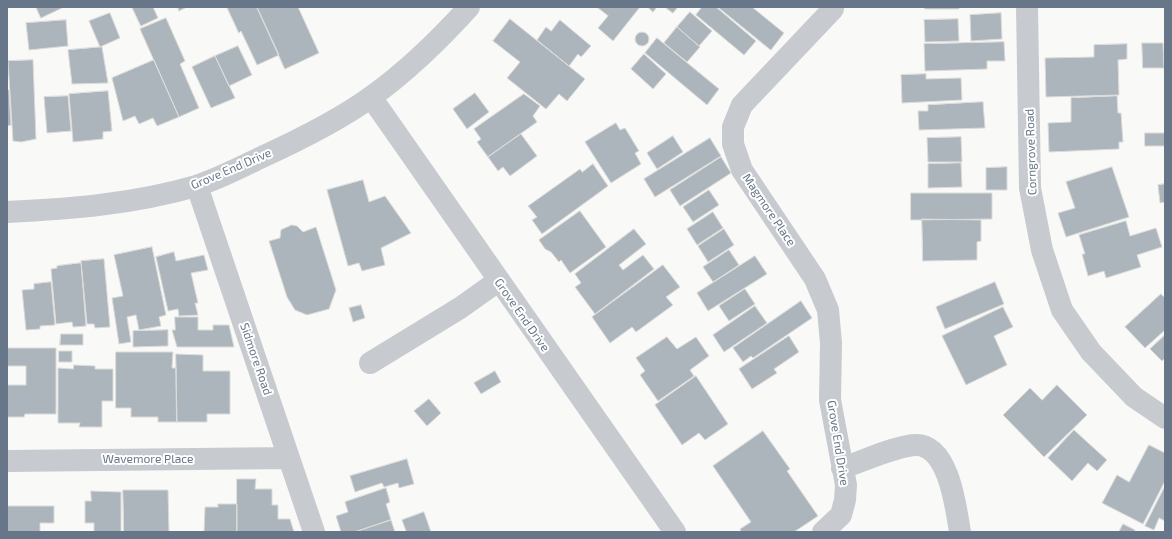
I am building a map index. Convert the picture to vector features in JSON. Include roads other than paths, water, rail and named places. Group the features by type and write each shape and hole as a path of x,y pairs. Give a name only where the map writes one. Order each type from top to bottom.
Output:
{"street":[{"name":"Grove End Drive","path":"7,212 96,206 147,198 197,186 285,146 328,124 371,97 417,59 469,7"},
{"name":"Corngrove Road","path":"1027,7 1030,188 1042,250 1062,310 1096,357 1134,397 1165,418"},
{"name":"Magmore Place","path":"830,369 831,343 828,310 815,279 742,170 733,144 733,127 742,104 834,9"},
{"name":"Grove End Drive","path":"371,97 498,281 675,532"},
{"name":"Sidmore Road","path":"197,186 314,532"},
{"path":"370,363 460,308 498,281"},
{"name":"Grove End Drive","path":"823,532 841,515 845,500 846,485 830,400 830,369"},
{"path":"842,468 901,448 916,445 927,448 939,457 952,488 960,532"},
{"name":"Wavemore Place","path":"7,461 289,458"}]}
